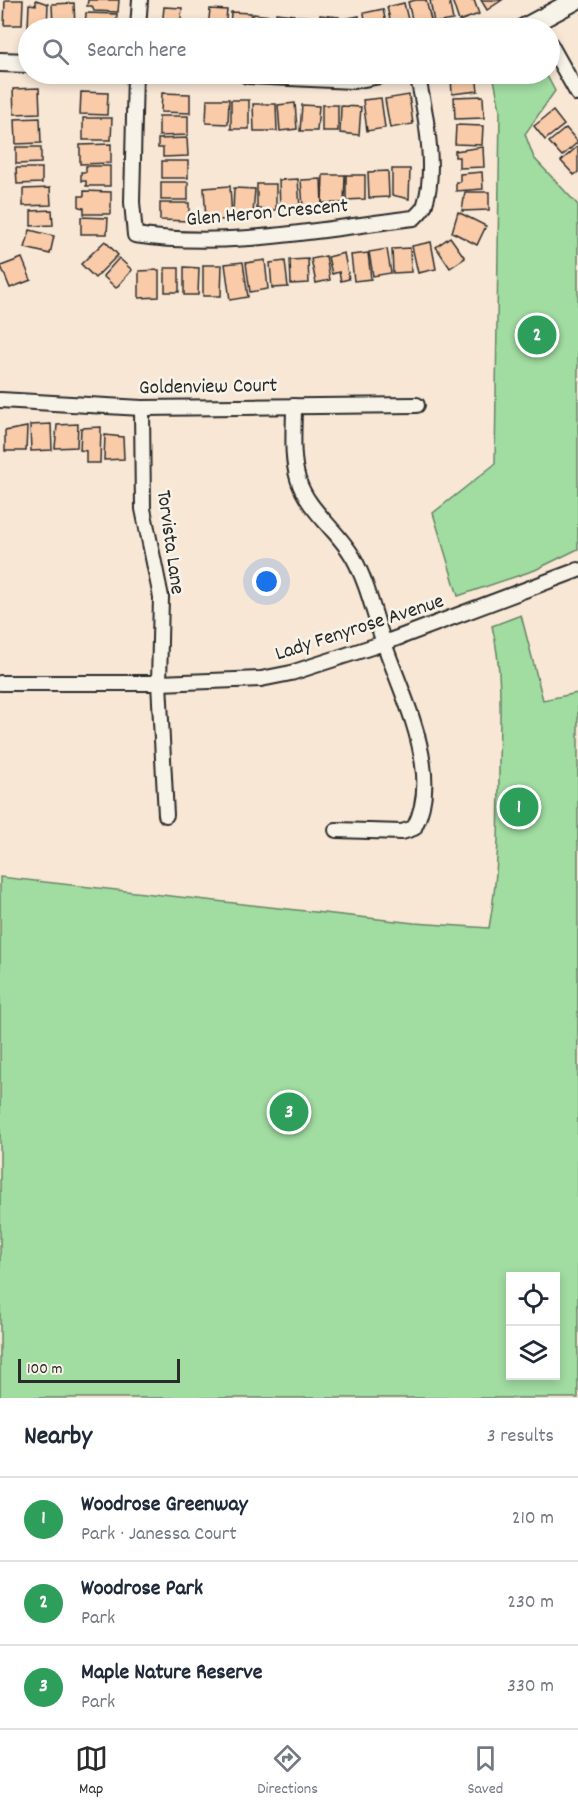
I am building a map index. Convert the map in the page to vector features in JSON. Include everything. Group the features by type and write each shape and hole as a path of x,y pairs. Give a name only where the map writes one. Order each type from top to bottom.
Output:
{"street":[{"path":"139,18 140,0"},
{"path":"548,18 576,0"},
{"path":"0,62 18,63"},
{"path":"560,63 578,94"},
{"name":"Glen Heron Crescent","path":"135,84 132,202 135,235 166,240 206,240 414,218 425,205 428,171 429,136 421,84"},
{"name":"Goldenview Court","path":"0,400 142,408 417,405"},
{"path":"294,405 294,452 298,478 318,514 352,557 365,585 406,705 423,765 420,816 414,828 402,831 336,830"},
{"name":"Torvista Lane","path":"142,408 143,509 161,597 159,683 166,815"},
{"name":"Lady Fenyrose Avenue","path":"0,683 159,683 261,678 291,674 384,643 578,570"}],"green space":[{"path":"495,84 551,84 555,91 525,134 534,158 578,205 578,549 535,570 458,596 433,513 495,464 500,110"},
{"path":"521,615 543,700 578,693 578,1398 0,1398 0,877 414,923 489,928 498,846 500,711 496,643 492,626"}],"building":[{"path":"5,0 23,0 22,18 18,18 18,25 4,25"},
{"path":"36,0 48,4 47,18 28,18 29,4 36,5"},
{"path":"88,0 119,0 118,12 94,11 92,6 87,6"},
{"path":"426,0 430,18 412,18 408,2"},
{"path":"430,0 449,0 453,18 433,18"},
{"path":"452,0 474,0 479,14 458,18"},
{"path":"481,0 502,0 487,10"},
{"path":"74,3 75,18 53,18 52,4"},
{"path":"404,3 408,18 390,18 387,7"},
{"path":"164,7 182,8 181,18 163,18"},
{"path":"210,9 227,10 226,18 209,18"},
{"path":"383,9 385,18 365,18 364,13"},
{"path":"231,12 251,13 251,18 231,18"},
{"path":"86,13 117,14 117,18 86,18"},
{"path":"276,13 294,15 294,18 276,18"},
{"path":"253,14 271,16 271,18 253,18"},
{"path":"320,15 339,17 339,18 320,18"},
{"path":"298,16 316,17 316,18 298,18"},
{"path":"451,84 477,84 478,91 452,94"},
{"path":"39,88 40,113 14,114 13,89"},
{"path":"81,92 108,93 107,115 80,114"},
{"path":"162,93 190,94 190,113 161,112"},
{"path":"409,95 413,124 390,128 385,99"},
{"path":"483,96 484,118 455,119 454,97"},
{"path":"381,98 385,128 367,131 363,100"},
{"path":"207,99 229,99 228,124 206,123"},
{"path":"231,100 249,100 249,129 231,129"},
{"path":"295,103 297,129 280,131 278,105"},
{"path":"253,104 276,104 277,131 254,131"},
{"path":"302,105 319,106 317,131 300,131"},
{"path":"322,105 338,105 338,131 322,131"},
{"path":"341,106 361,107 359,135 340,133"},
{"path":"553,111 564,125 545,140 534,126"},
{"path":"159,116 188,116 188,135 159,136"},
{"path":"40,118 41,143 16,144 15,119"},
{"path":"83,118 112,118 111,140 83,140"},
{"path":"456,125 483,126 482,145 455,144"},
{"path":"566,128 578,142 562,156 549,142"},
{"path":"187,138 188,156 163,157 163,148 158,148 158,139"},
{"path":"111,144 111,163 80,164 80,145"},
{"path":"578,146 578,172 574,175 561,161"},
{"path":"16,147 41,147 41,163 16,164"},
{"path":"483,147 484,167 459,168 459,157 455,157 455,151"},
{"path":"162,161 188,161 188,178 162,178"},
{"path":"86,166 110,166 110,186 86,186 86,181 81,181 81,172 86,172"},
{"path":"16,168 42,168 42,183 17,184"},
{"path":"392,169 410,169 409,199 392,195"},
{"path":"388,171 389,197 369,198 368,172"},
{"path":"482,172 483,189 456,191 456,182 460,182 460,174"},
{"path":"323,175 345,175 344,203 322,203"},
{"path":"346,175 365,175 365,199 346,200"},
{"path":"298,179 300,208 280,209 279,180"},
{"path":"321,179 322,206 303,207 301,180"},
{"path":"161,182 188,182 188,200 161,200"},
{"path":"257,184 276,184 276,210 272,210 272,214 264,214 264,209 257,209"},
{"path":"230,186 232,219 206,221 204,188"},
{"path":"50,188 51,205 23,206 23,189"},
{"path":"234,188 255,189 253,214 233,213"},
{"path":"84,191 111,192 111,214 84,214 84,208 79,207 79,196 84,196"},
{"path":"465,192 489,192 489,210 462,211"},
{"path":"160,203 189,203 189,221 160,220"},
{"path":"52,210 53,225 31,226 31,211"},
{"path":"458,212 486,226 477,245 452,232"},
{"path":"81,217 108,218 107,234 81,234"},
{"path":"30,230 54,236 50,254 25,248"},
{"path":"450,237 465,258 450,268 436,247"},
{"path":"105,241 118,255 95,278 81,264"},
{"path":"431,242 436,269 418,273 412,246"},
{"path":"410,248 411,272 393,273 392,249"},
{"path":"387,249 391,273 373,276 369,252"},
{"path":"344,253 349,279 341,281 339,272 332,274 328,257"},
{"path":"368,253 371,279 354,281 351,255"},
{"path":"326,256 330,280 316,283 311,259"},
{"path":"22,258 31,280 10,288 1,266"},
{"path":"119,258 132,270 116,288 103,276"},
{"path":"308,259 309,283 291,284 290,260"},
{"path":"265,260 268,289 250,292 246,263"},
{"path":"285,261 288,287 272,288 270,263"},
{"path":"243,262 248,297 230,300 225,264"},
{"path":"203,265 222,265 221,296 203,296"},
{"path":"184,267 199,268 198,295 184,295"},
{"path":"165,268 179,268 179,292 165,292"},
{"path":"159,270 159,297 139,298 139,271"},
{"path":"51,424 52,450 31,451 30,425"},
{"path":"78,424 77,447 55,448 57,425"},
{"path":"27,427 26,451 5,451 5,431"},
{"path":"101,427 100,463 86,463 86,451 80,450 81,428"},
{"path":"105,435 123,437 124,459 104,460"}],"place":[{"name":"Woodrose Park","path":"537,335"},
{"name":"Woodrose Greenway","path":"519,807"},
{"name":"Maple Nature Reserve","path":"289,1112"}]}
